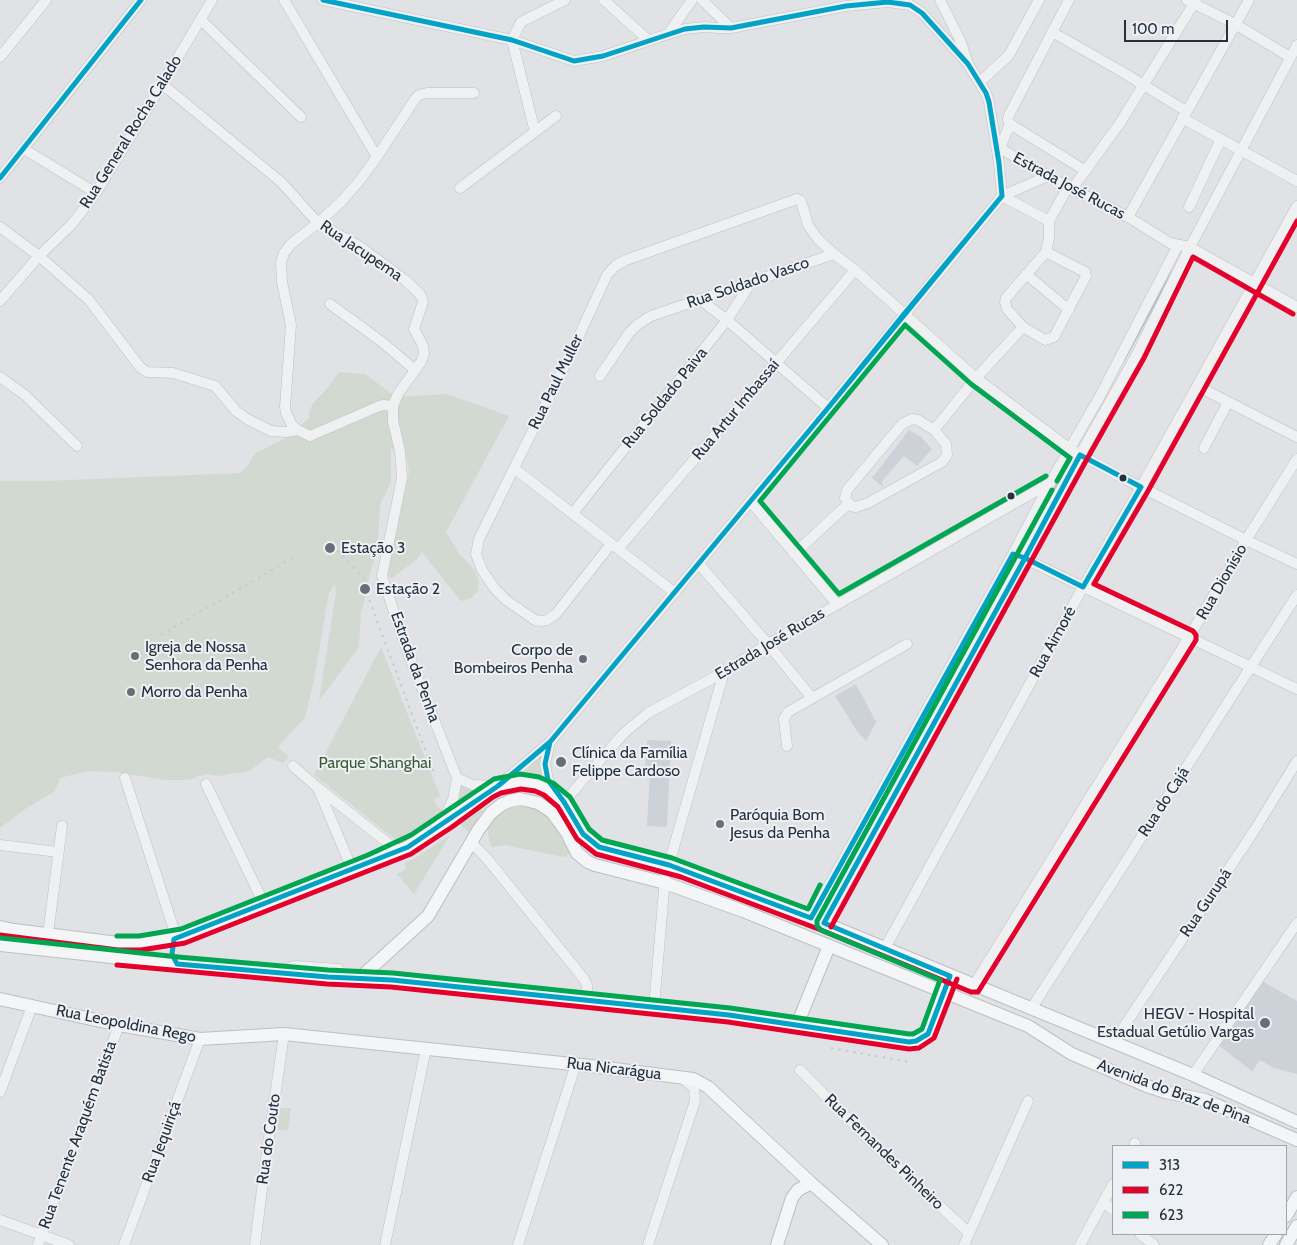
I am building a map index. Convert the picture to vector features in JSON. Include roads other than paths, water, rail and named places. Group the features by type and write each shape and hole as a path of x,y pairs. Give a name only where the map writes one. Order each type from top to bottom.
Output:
{"main road":[{"path":"0,926 14,930 118,943 140,943 174,939 408,847 498,786 526,781 548,788 564,802"},
{"name":"Avenida do Braz de Pina","path":"472,843 486,820 501,805 520,800 538,803 552,812 567,833 577,852 588,862 665,882 743,911 943,992 985,1007 1028,1026 1072,1054 1147,1086 1165,1092 1205,1100 1297,1140"},
{"name":"Avenida do Braz de Pina","path":"564,802 583,834 599,847 669,865 824,923 1193,1076 1297,1122"},
{"path":"360,978 428,916 472,843"},
{"path":"174,939 172,954 177,964"},
{"path":"0,945 177,964 282,972 339,973 360,978 729,1014 909,1042 916,1041 928,1034 950,976"},
{"path":"797,1025 829,946"},
{"name":"Rua Leopoldina Rego","path":"0,999 119,1025 200,1039 284,1034"},
{"name":"Rua Nicarágua","path":"284,1034 576,1064 681,1077 701,1082 882,1245"},
{"path":"776,1245 792,1198 802,1187 811,1183"},
{"path":"1287,1214 1297,1197"},
{"path":"1286,1245 1297,1226"}],"street":[{"path":"0,57 46,0"},
{"path":"0,178 141,0"},
{"name":"Rua General Rocha Calado","path":"0,301 39,256 72,224 96,193 212,0"},
{"path":"284,0 377,157"},
{"name":"Estrada José Rucas","path":"324,0 512,40 574,60 603,56 668,34 704,27 731,28 846,6 888,1 910,5 917,9 968,64 980,82 989,102 998,147 1070,188 1128,217 1170,242 1190,247 1297,307"},
{"path":"535,132 512,40 521,22 565,0"},
{"path":"604,0 648,40"},
{"path":"668,34 692,0"},
{"path":"702,0 731,28"},
{"path":"940,0 961,42 968,64"},
{"path":"980,82 1009,56 1040,0"},
{"path":"1002,196 998,147 1011,125 1009,115 1069,0"},
{"path":"1128,217 1249,0"},
{"path":"1046,252 1086,273 1069,310 1054,337 1050,340 1045,340 1022,327 1007,309 1006,298 1046,252 1050,238 1049,221 1070,188 1086,170 1120,123 1144,86 1192,1 1235,24 1292,61"},
{"path":"201,20 301,117"},
{"path":"1052,32 1144,86 1221,139 1297,181"},
{"path":"811,918 922,731 1075,452 1137,354 1240,150 1292,61 1297,45"},
{"name":"Rua Jacupema","path":"162,84 281,182 318,223 366,251 416,289 422,298 420,313 414,329 425,351 421,362 398,394 393,406"},
{"path":"393,406 383,405 377,407 310,436 298,430 288,418 285,407 291,325 282,282 281,263 284,253 291,244 342,201 377,157 412,102 419,95 443,92 474,93"},
{"path":"460,188 556,116"},
{"path":"1011,125 1086,170"},
{"path":"1189,207 1221,139"},
{"path":"24,149 96,193"},
{"path":"438,827 453,800 457,778 473,785 498,786 550,742 1002,196 1048,176"},
{"path":"1002,196 1049,221"},
{"name":"Rua Paul Muller","path":"615,547 556,614 547,620 541,621 534,620 506,600 495,589 482,570 476,554 479,539 515,469 608,275 615,266 626,260 797,199 802,201 808,225 817,238 834,254"},
{"name":"Rua Aimoré","path":"885,948 1083,587 1141,487 1297,206"},
{"path":"0,227 39,256 89,300 140,367 147,372 172,373 215,386 236,411 248,420 271,431 286,432 298,430"},
{"path":"1019,556 1050,483 1075,452 1100,396 1178,245"},
{"path":"834,254 855,270 976,378 1075,452 1246,540 1297,564"},
{"name":"Rua Soldado Vasco","path":"600,376 629,333 637,325 658,313 834,254"},
{"name":"Rua Artur Imbassaí","path":"615,547 855,270"},
{"path":"1026,274 1069,310"},
{"name":"Rua Soldado Paiva","path":"573,513 727,320 752,280"},
{"path":"699,299 727,320 828,408"},
{"path":"330,304 382,342 415,370"},
{"path":"934,430 976,378 1022,327"},
{"path":"0,378 25,395 77,446"},
{"path":"1197,386 1297,437"},
{"path":"1204,448 1228,402"},
{"name":"Estrada da Penha","path":"393,406 393,421 400,451 402,478 382,576 408,653 457,778"},
{"path":"912,419 918,420 934,430 947,448 947,455 942,462 868,503 856,507 848,504 845,496 847,490 902,424 912,419"},
{"name":"Rua Dionísio","path":"974,985 1297,459"},
{"path":"515,469 675,593"},
{"name":"Estrada José Rucas","path":"564,802 623,734 636,722 661,705 724,672 768,644 1050,483"},
{"path":"750,501 837,604"},
{"path":"794,554 848,504"},
{"path":"1019,556 1297,690"},
{"path":"699,564 812,698"},
{"name":"Rua do Cajá","path":"1031,1009 1297,595"},
{"path":"787,746 784,727 785,715 908,644"},
{"path":"654,1007 665,882 724,672"},
{"path":"824,923 922,731"},
{"path":"550,742 545,764 548,780 564,802"},
{"name":"Rua Gurupá","path":"1113,1043 1254,832 1297,761"},
{"path":"294,766 317,787 398,851"},
{"path":"125,778 174,930 174,939"},
{"path":"206,784 264,904"},
{"path":"317,787 352,869"},
{"path":"48,934 62,826"},
{"path":"472,843 489,861 584,979 587,985 587,995"},
{"path":"0,845 58,852"},
{"path":"827,889 839,896"},
{"path":"1193,1076 1297,923"},
{"path":"0,1092 32,1006"},
{"name":"Rua Tenente Araquém Batista","path":"38,1245 119,1025"},
{"name":"Rua do Couto","path":"256,1245 284,1034"},
{"name":"Rua Jequiriçá","path":"124,1245 200,1039"},
{"path":"385,1245 426,1049"},
{"path":"518,1245 576,1064"},
{"name":"Rua Fernandes Pinheiro","path":"800,1070 872,1144 969,1233"},
{"path":"648,1245 695,1102 694,1088 681,1077"},
{"path":"964,1245 1028,1101"},
{"path":"1080,1245 1112,1186"},
{"path":"1103,1202 1112,1209"},
{"path":"0,1220 68,1245"},
{"path":"1141,1235 1154,1245"}],"waterway":[{"path":"1124,360 1172,272"},
{"path":"1035,528 1070,459"},
{"path":"897,780 1017,558"}],"railway":[{"path":"332,545 368,582"},
{"path":"161,635 294,557"},
{"path":"364,586 435,776"},
{"path":"831,1048 909,1062"}],"place":[{"name":"Estação 3","path":"330,548"},
{"name":"Estação 2","path":"365,589"},
{"name":"Igreja de Nossa Senhora da Penha","path":"135,656"},
{"name":"Corpo de Bombeiros Penha","path":"583,659"},
{"name":"Morro da Penha","path":"131,692"},
{"name":"Clínica da Família Felippe Cardoso","path":"561,762"},
{"name":"Paróquia Bom Jesus da Penha","path":"720,824"},
{"name":"HEGV - Hospital Estadual Getúlio Vargas","path":"1265,1023"}],"park label":[{"name":"Parque Shanghai","path":"375,763"}]}
